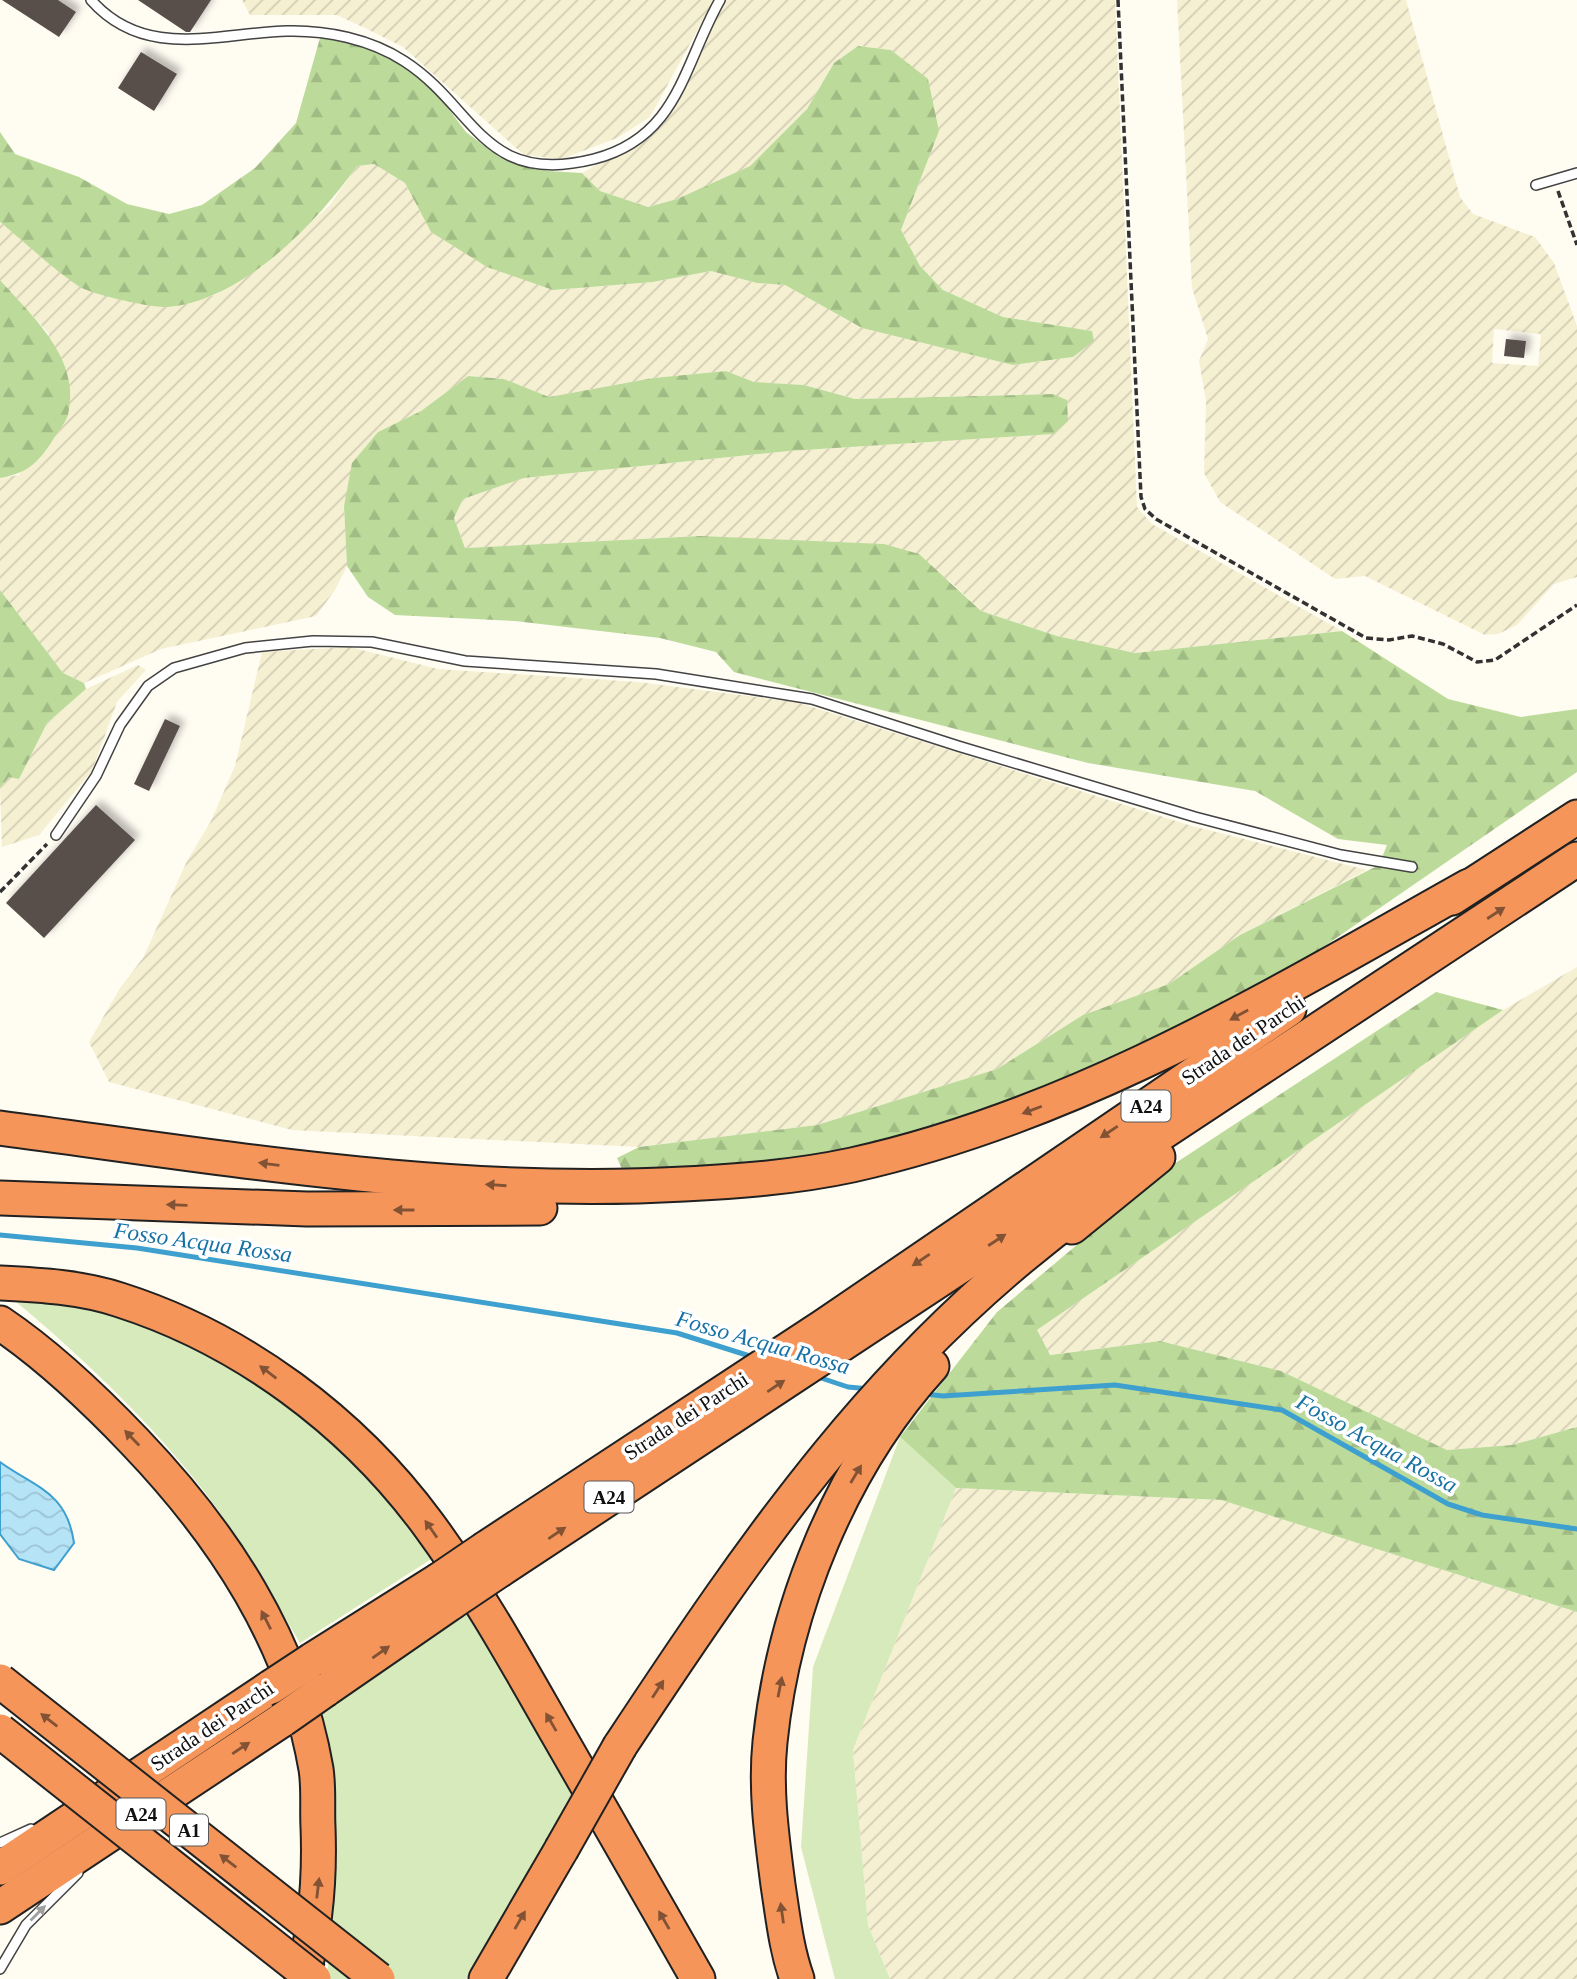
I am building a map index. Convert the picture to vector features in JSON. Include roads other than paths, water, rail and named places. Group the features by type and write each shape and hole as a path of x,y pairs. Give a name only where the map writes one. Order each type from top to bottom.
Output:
{"highway":[{"name":"Strada dei Parchi","path":"831,1335 1469,886 1577,817"},
{"name":"Strada dei Parchi","path":"0,1907 325,1690 445,1591 493,1559 831,1335 1439,950 1577,859"},
{"path":"0,1198 307,1209 495,1209 605,1205 684,1197 789,1177 917,1148 1016,1116 1087,1089 1193,1040 1469,886"},
{"path":"486,1979 620,1746 710,1609 830,1449 912,1371 957,1313 1028,1250 1439,950"},
{"path":"0,1128 300,1168 517,1187 610,1188 789,1177"},
{"path":"0,1283 58,1286 118,1299 192,1327 258,1364 326,1415 369,1454 427,1523 508,1646 698,1979"},
{"path":"10,1330 107,1413 181,1490 243,1576 280,1647 298,1696 316,1770 320,1871 310,1951 302,1979"},
{"path":"797,1979 788,1954 769,1817 770,1742 799,1603 822,1541 847,1489 897,1409 912,1371"},
{"name":"Strada dei Parchi","path":"0,1868 312,1660 445,1591"},
{"name":"A1","path":"0,1681 378,1979"},
{"name":"A1","path":"0,1731 314,1979"}],"lane":[{"path":"91,0 115,19 161,38 198,41 288,31 327,34 369,45 401,59 426,77 471,128 494,147 512,156 549,164 608,155 629,145 656,125 681,90 720,0"},
{"path":"1536,186 1577,173"},
{"path":"56,835 96,776 120,725 148,686 174,668 245,648 313,641 360,642 465,661 656,674 812,699 1195,817 1342,855 1412,867"},
{"path":"65,1812 186,1744"},
{"path":"93,1858 197,1777"},
{"path":"0,1843 40,1825"},
{"path":"0,1969 26,1926 83,1868"}],"water":[{"path":"0,1462 48,1493 65,1512 74,1543 54,1570 19,1559 0,1534"}],"waterway":[{"name":"Fosso Acqua Rossa","path":"0,1235 137,1248 677,1333 756,1358"},
{"name":"Fosso Acqua Rossa","path":"815,1376 848,1387 870,1389"},
{"name":"Fosso Acqua Rossa","path":"925,1394 943,1396 1115,1385 1282,1410 1448,1504 1482,1515 1577,1529"}]}
